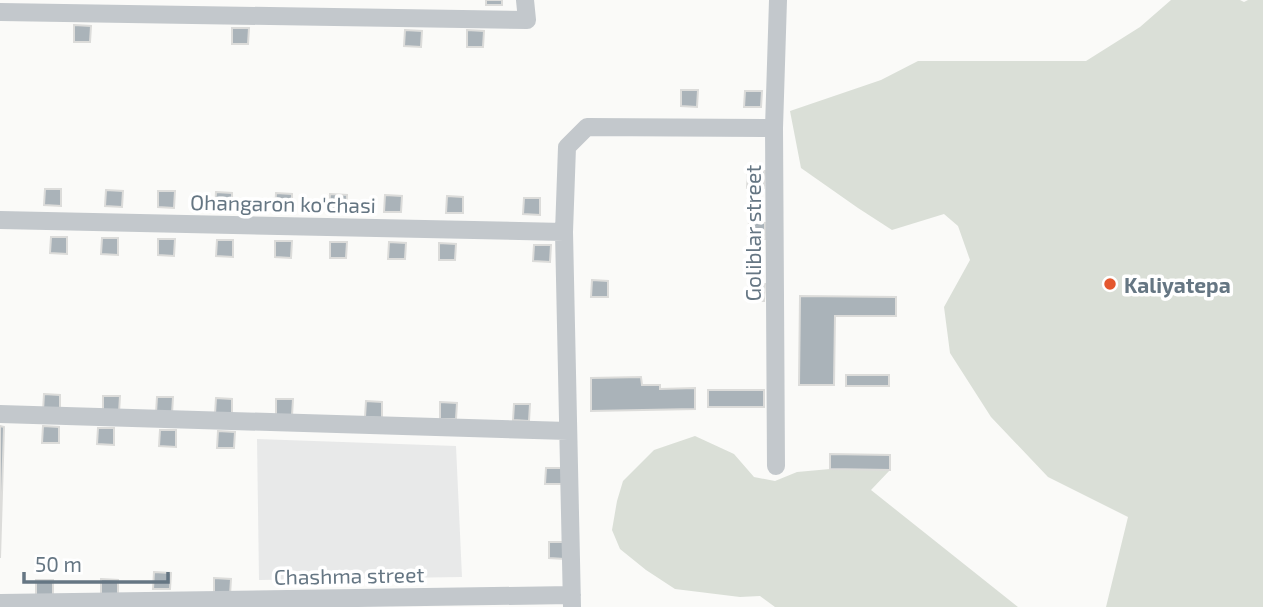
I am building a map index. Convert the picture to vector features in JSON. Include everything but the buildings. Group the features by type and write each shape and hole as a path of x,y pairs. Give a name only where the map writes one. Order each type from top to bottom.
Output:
{"street":[{"path":"0,12 527,20 525,0"},
{"name":"Goliblar street","path":"776,466 774,128 778,0"},
{"path":"572,601 564,232 567,147 587,127 774,128"},
{"name":"Ohangaron ko'chasi","path":"0,220 564,232"},
{"path":"0,414 568,431"},
{"name":"Chashma street","path":"0,603 572,601"}],"shaded area":[{"name":"Kaliyatepa","path":"1171,0 1263,0 1263,607 1106,607 1128,517 1048,477 991,417 950,353 944,307 970,260 958,226 944,214 892,230 858,208 801,168 790,111 881,80 918,61 1086,61 1140,27"},
{"path":"695,436 734,454 754,477 775,481 797,472 830,469 890,470 871,490 1018,607 775,607 760,596 740,597 675,589 620,549 612,530 623,481 654,450"},
{"path":"257,439 456,446 462,577 259,580"}],"place":[{"name":"Kaliyatepa","path":"1110,284"}]}
